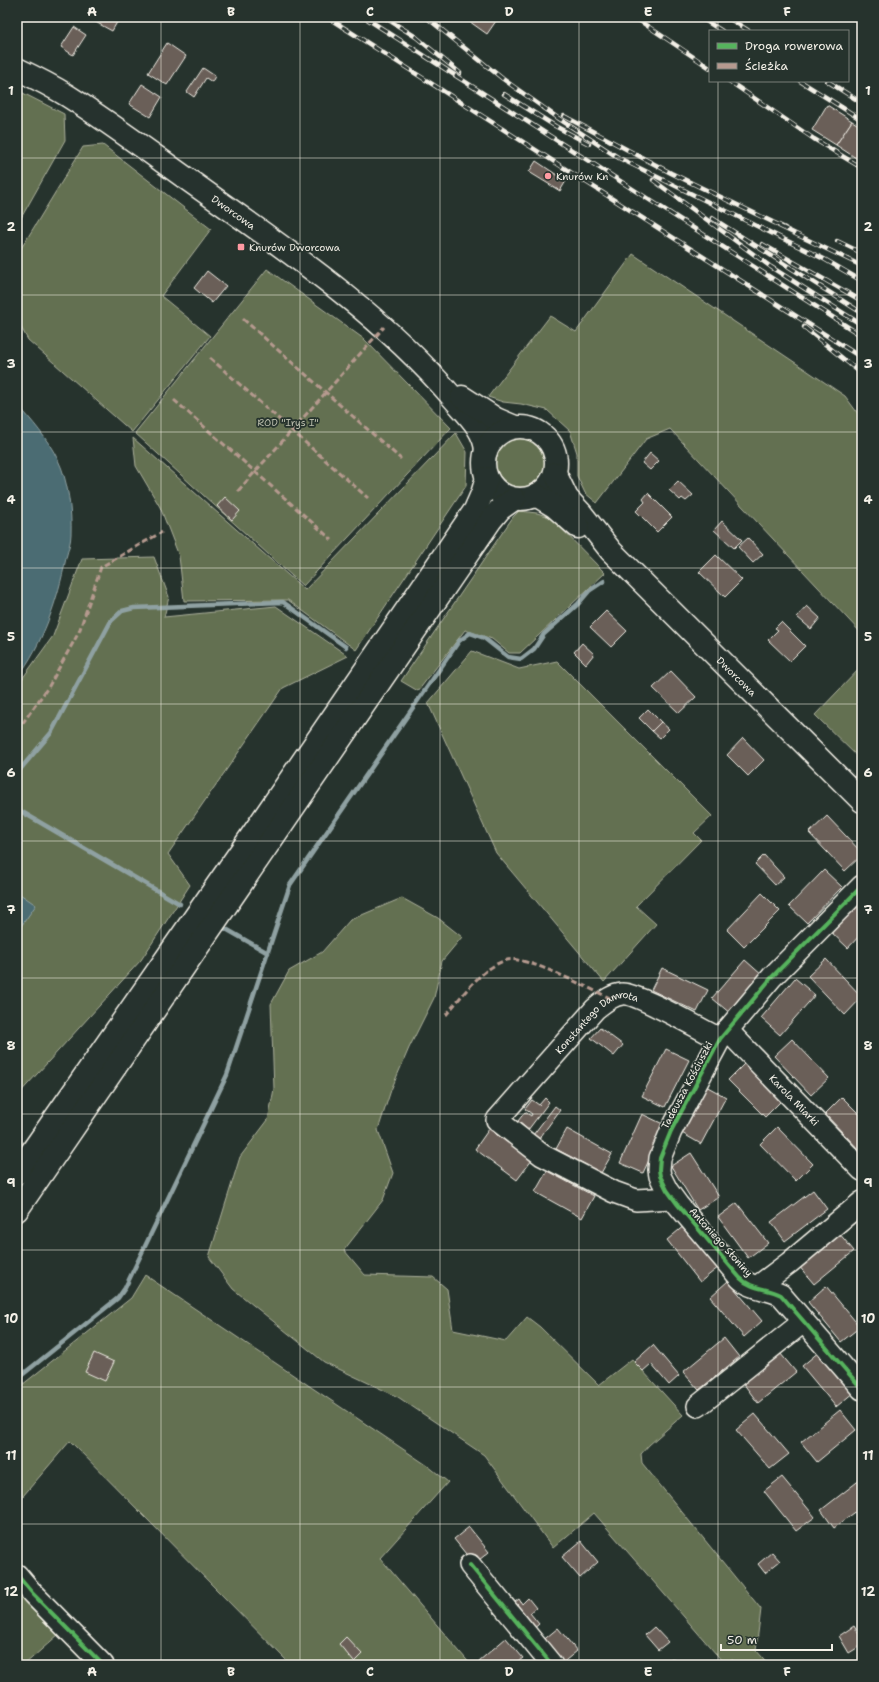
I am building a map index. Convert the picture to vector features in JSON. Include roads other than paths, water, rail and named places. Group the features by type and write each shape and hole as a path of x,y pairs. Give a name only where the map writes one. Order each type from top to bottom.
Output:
{"main road":[{"name":"Dworcowa","path":"17,69 49,85 88,109 318,275 372,316 435,377 474,423 484,438 486,451"},
{"name":"Dworcowa","path":"435,377 488,415 515,427"},
{"path":"515,427 526,427 535,430 544,436 551,444 555,454 555,473 550,484 536,495 522,499 514,498 498,492 487,478 484,464 486,451 490,442 505,430 515,427"},
{"name":"Dworcowa","path":"555,473 567,498 611,551"},
{"path":"17,1173 250,838 475,510 487,478"},
{"name":"Dworcowa","path":"536,495 554,506 611,551 862,801"},
{"path":"17,1210 491,520 500,509 514,498"}],"street":[{"name":"Tadeusza Kościuszki","path":"672,1198 660,1176 660,1158 675,1124 723,1035 772,977 862,886"},
{"name":"Konstantego Damrota","path":"672,1198 636,1200 599,1186 542,1155 497,1120 596,1009 610,998 623,994 649,1003 723,1035"},
{"name":"Karola Miarki","path":"723,1035 862,1170"},
{"name":"Antoniego Słoniny","path":"672,1198 740,1278 750,1286 781,1295 862,1390"},
{"path":"757,1287 789,1263 862,1202"},
{"path":"698,1406 803,1322"},
{"path":"470,1565 552,1665"},
{"path":"17,1575 33,1594 103,1665"}],"water":[{"path":"17,404 45,438 58,460 67,486 70,506 71,537 59,589 48,621 34,651 17,678"},
{"path":"17,892 36,905 17,932"}],"waterway":[{"path":"17,1379 118,1298 125,1288 227,1075 290,885 459,641 470,633 484,638 508,657 521,659 534,649 544,634 578,604 589,591 604,581"},
{"path":"17,773 51,733 111,621 122,611 134,608 283,602 346,647"},
{"path":"17,809 180,904"},
{"path":"226,929 268,953"}],"railway":[{"path":"327,17 862,358"},
{"path":"364,17 862,336"},
{"path":"384,17 416,37 460,73"},
{"path":"426,17 503,79 558,118 619,158 824,259 862,281"},
{"path":"634,17 709,67"},
{"path":"700,17 720,30"},
{"path":"727,17 747,30"},
{"path":"730,82 814,139 862,168"},
{"path":"802,82 862,120"},
{"path":"829,82 862,103"},
{"path":"504,94 555,126 589,144"},
{"path":"564,116 671,173 785,228"},
{"path":"653,180 771,267 862,325"},
{"path":"712,218 862,313"},
{"path":"779,226 862,266"},
{"path":"837,241 862,253"},
{"path":"762,244 862,301"},
{"path":"804,327 862,374"}],"place":[{"name":"Knurów Kn","path":"548,176"},
{"name":"Knurów Dworcowa","path":"241,247"}],"park label":[{"name":"ROD \"Irys I\"","path":"288,422"}]}
